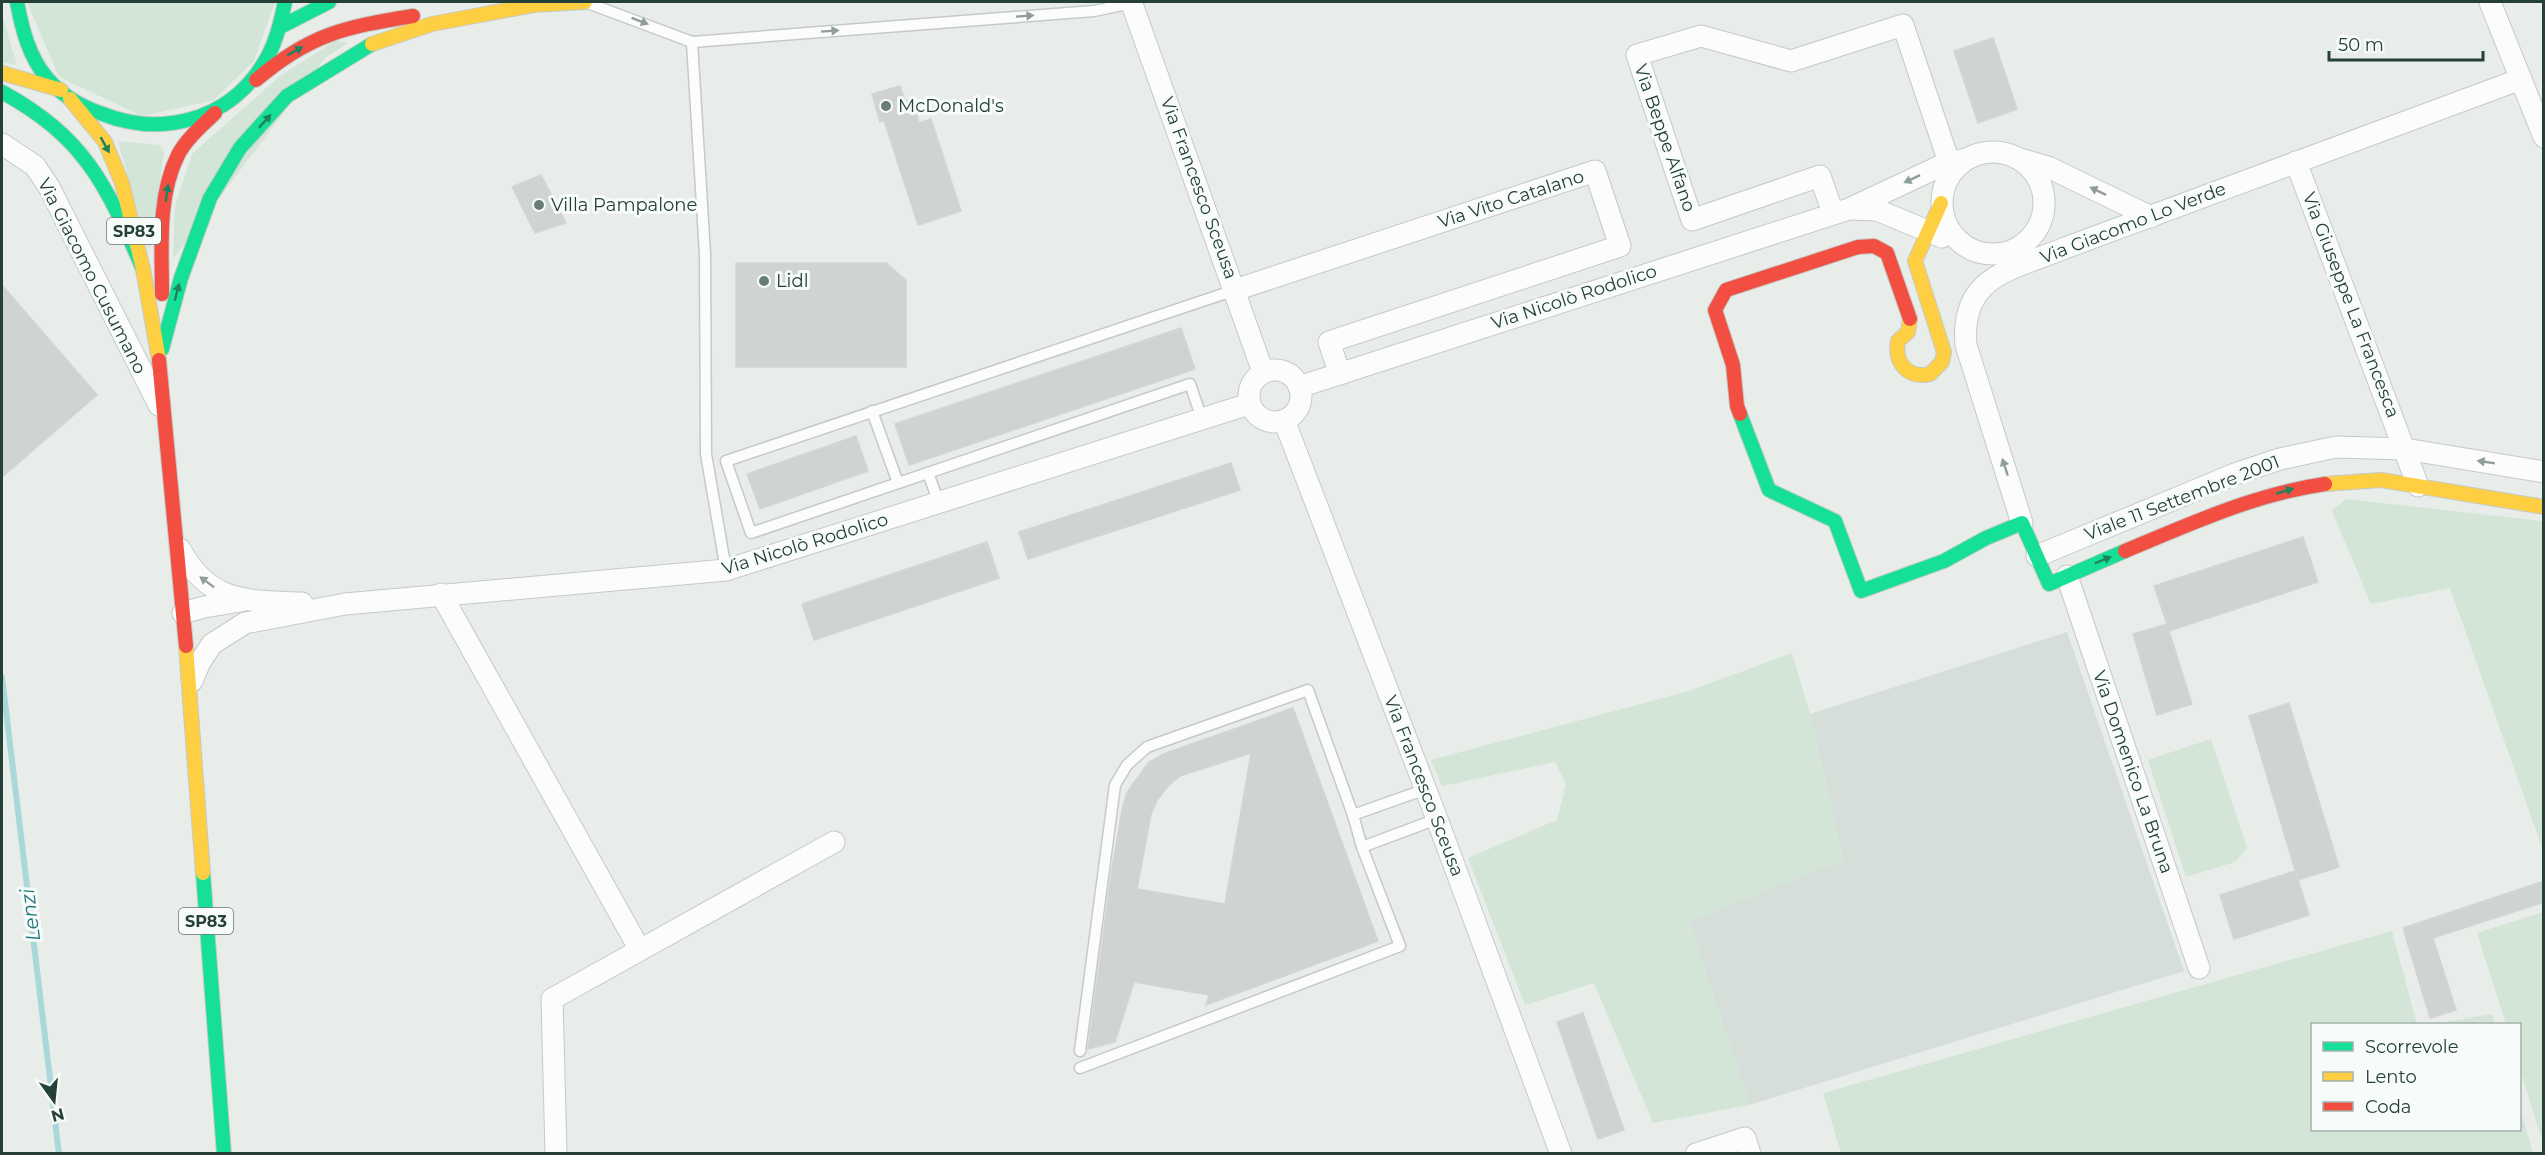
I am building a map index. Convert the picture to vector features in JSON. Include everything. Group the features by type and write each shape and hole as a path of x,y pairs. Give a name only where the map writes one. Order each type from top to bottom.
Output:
{"main road":[{"path":"16,2 23,36 42,71 65,95"},
{"path":"248,86 269,58 282,26 285,2"},
{"path":"282,26 329,2"},
{"path":"2,73 65,95 105,118 144,126 184,122 221,107 287,55 322,36 362,24 432,12 585,2"},
{"path":"162,349 181,278 210,198 240,148 287,96 367,46 432,24 534,5"},
{"path":"2,92 49,122 84,153 108,191 143,269"},
{"name":"SP83","path":"65,95 105,142 122,183 143,269 162,377 189,688 224,1154"},
{"name":"SP83","path":"162,377 162,251 166,187 179,154 221,107"},
{"path":"1941,203 1915,261 1944,352 1944,361 1939,369 1928,375 1916,376 1903,368 1897,356 1898,341 1908,332 1911,322 1887,253 1881,247 1870,245 1858,247 1726,290 1716,310 1733,365 1737,406 1769,490 1835,521 1861,591 1944,561 1986,538 2022,523 2037,556 2058,580"},
{"name":"Viale 11 Settembre 2001","path":"2058,580 2205,517 2291,489 2337,482 2381,480 2544,507"}],"street":[{"path":"2490,2 2544,137"},
{"name":"Via Francesco Sceusa","path":"1134,3 1263,372"},
{"name":"Via Beppe Alfano","path":"1841,211 1820,176 1692,220 1637,55 1701,36 1791,61 1903,25 1958,161"},
{"name":"Via Giacomo Lo Verde","path":"1989,279 2064,248 2521,79"},
{"name":"Via Giacomo Cusumano","path":"2,144 35,166 49,187 167,422"},
{"path":"1841,211 1958,161 1984,152 2002,152 2048,167 2151,217"},
{"path":"2019,159 2031,169 2040,182 2044,198 2043,214 2037,229 2027,241 2011,251 1968,307 1964,325 1966,345 2022,523"},
{"path":"1958,161 1944,185 1941,203 1948,230 1968,249"},
{"name":"Via Giuseppe La Francesca","path":"2296,162 2418,486"},
{"name":"Via Vito Catalano","path":"1235,290 1595,171 1620,246 1329,342 1340,374"},
{"path":"1841,211 1877,210 1968,249 1990,255 2011,251 2064,248"},
{"name":"Via Nicolò Rodolico","path":"1299,387 1841,211"},
{"path":"1893,215 1904,228 1915,261"},
{"path":"1272,369 1288,373 1299,387 1300,403 1292,416 1284,420 1268,421 1253,412 1249,389 1257,376 1263,372 1272,369"},
{"name":"Via Nicolò Rodolico","path":"183,614 245,622 345,604 726,570 1250,404"},
{"name":"Via Francesco Sceusa","path":"1284,420 1426,789 1561,1154"},
{"name":"Viale 11 Settembre 2001","path":"2037,556 2235,474 2280,459 2336,447 2405,449 2544,472"},
{"name":"Via Nicolò Rodolico","path":"177,543 188,564 200,577 221,592 245,601"},
{"name":"Via Domenico La Bruna","path":"2058,580 2199,968"},
{"path":"441,594 640,950"},
{"name":"Via Nicolò Rodolico","path":"183,614 204,607 245,601 345,604"},
{"name":"Via Nicolò Rodolico","path":"189,688 200,662 212,644 245,622"},
{"path":"556,1154 552,999 834,842"},
{"path":"1696,1154 1745,1138 1750,1154"}],"lane":[{"path":"585,2 692,42 1094,11 1134,3"},
{"path":"692,42 705,254 706,454 726,570"},
{"path":"1202,419 1190,384 750,533 726,461 1235,290"},
{"path":"872,411 898,483"},
{"path":"928,473 939,503"},
{"path":"1080,1051 1115,785 1127,765 1147,747 1308,690 1353,815 1362,847 1400,946 1080,1068"},
{"path":"1353,815 1426,789"},
{"path":"1362,847 1437,819"}],"shaded area":[{"path":"2067,632 2184,971 1749,1105 1689,921 1843,859 1810,714"}],"green space":[{"path":"27,2 275,2 254,61 214,100 142,116 59,77"},
{"path":"2,15 17,65 2,62"},
{"path":"335,41 348,43 325,58 173,259 175,206 192,154 280,76"},
{"path":"118,141 159,145 164,152 149,253"},
{"path":"2346,499 2543,521 2543,850 2450,588 2371,604 2332,511"},
{"path":"1792,653 1810,714 1843,859 1689,921 1749,1105 1653,1123 1594,983 1525,1005 1468,858 1557,820 1566,784 1555,762 1442,786 1431,760 1689,691"},
{"path":"2211,739 2247,848 2235,862 2186,877 2148,760"},
{"path":"2544,912 2543,1144 2521,1071 2521,1023 2506,1023 2477,933"},
{"path":"2392,931 2417,1023 2311,1023 2311,1131 2521,1131 2521,1111 2533,1153 1841,1153 1823,1093"},
{"path":"2492,1014 2495,1023 2440,1023"}],"building":[{"path":"1993,38 2017,109 1978,123 1954,51"},
{"path":"900,86 905,101 912,99 919,123 931,119 961,211 918,225 884,120 880,122 872,94"},
{"name":"Villa Pampalone","path":"541,175 566,223 535,233 512,187"},
{"path":"736,263 886,263 906,280 906,367 736,367"},
{"path":"2,285 97,395 2,477"},
{"path":"1181,328 1195,369 909,465 895,424"},
{"path":"856,436 868,471 760,509 747,474"},
{"path":"1231,463 1240,490 1028,559 1019,532"},
{"path":"2303,537 2318,582 2169,631 2192,704 2157,715 2133,634 2167,624 2154,586"},
{"path":"987,542 999,578 814,640 802,604"},
{"path":"2289,703 2339,867 2298,880 2249,716"},
{"path":"1293,708 1378,941 1206,1005 1209,995 1134,982 1115,1042 1088,1049 1122,810 1127,792 1149,762 1166,753","holes":["1251,753 1225,904 1137,889 1151,814 1158,799 1168,786 1180,776"]},
{"path":"2295,871 2309,915 2234,939 2220,895"},
{"path":"2544,881 2544,902 2433,938 2456,1010 2430,1018 2403,928"},
{"path":"1583,1013 1624,1130 1598,1139 1557,1022"}],"waterway":[{"name":"Lenzi","path":"2,677 59,1154"}],"traffic: fast":[{"path":"17,2 24,32 35,61 58,90 93,110 122,120 145,124 190,119 210,112 230,100 247,85 267,59 285,2"},
{"path":"282,26 329,2"},
{"path":"162,349 181,278 210,198 240,148 287,96 372,44"},
{"path":"2,92 31,109 54,127 74,146 90,166 117,212 143,269"},
{"path":"1740,414 1769,490 1835,521 1861,591 1944,561 1986,538 2022,523 2049,584 2125,551"},
{"path":"203,873 224,1154"}],"traffic: slow":[{"path":"515,6 585,2"},
{"path":"372,44 432,24 534,5"},
{"path":"2,73 61,90"},
{"path":"70,99 105,142 122,183 143,269 159,360"},
{"path":"1910,319 1908,332 1898,341 1898,356 1904,368 1909,372 1930,374 1942,362 1944,352 1915,261 1941,203"},
{"path":"2325,484 2381,480 2544,507"},
{"path":"186,646 203,873"}],"traffic: jam":[{"path":"256,80 275,64 311,42 367,24 413,16"},
{"path":"162,294 162,223 171,171 185,144 215,113"},
{"path":"1740,414 1737,406 1733,365 1715,310 1726,290 1858,247 1874,246 1887,253 1910,319"},
{"path":"159,360 186,646"},
{"path":"2125,551 2248,502 2325,484"}],"place":[{"name":"McDonald's","path":"886,106"},
{"name":"Villa Pampalone","path":"539,205"},
{"name":"Lidl","path":"764,281"}]}
